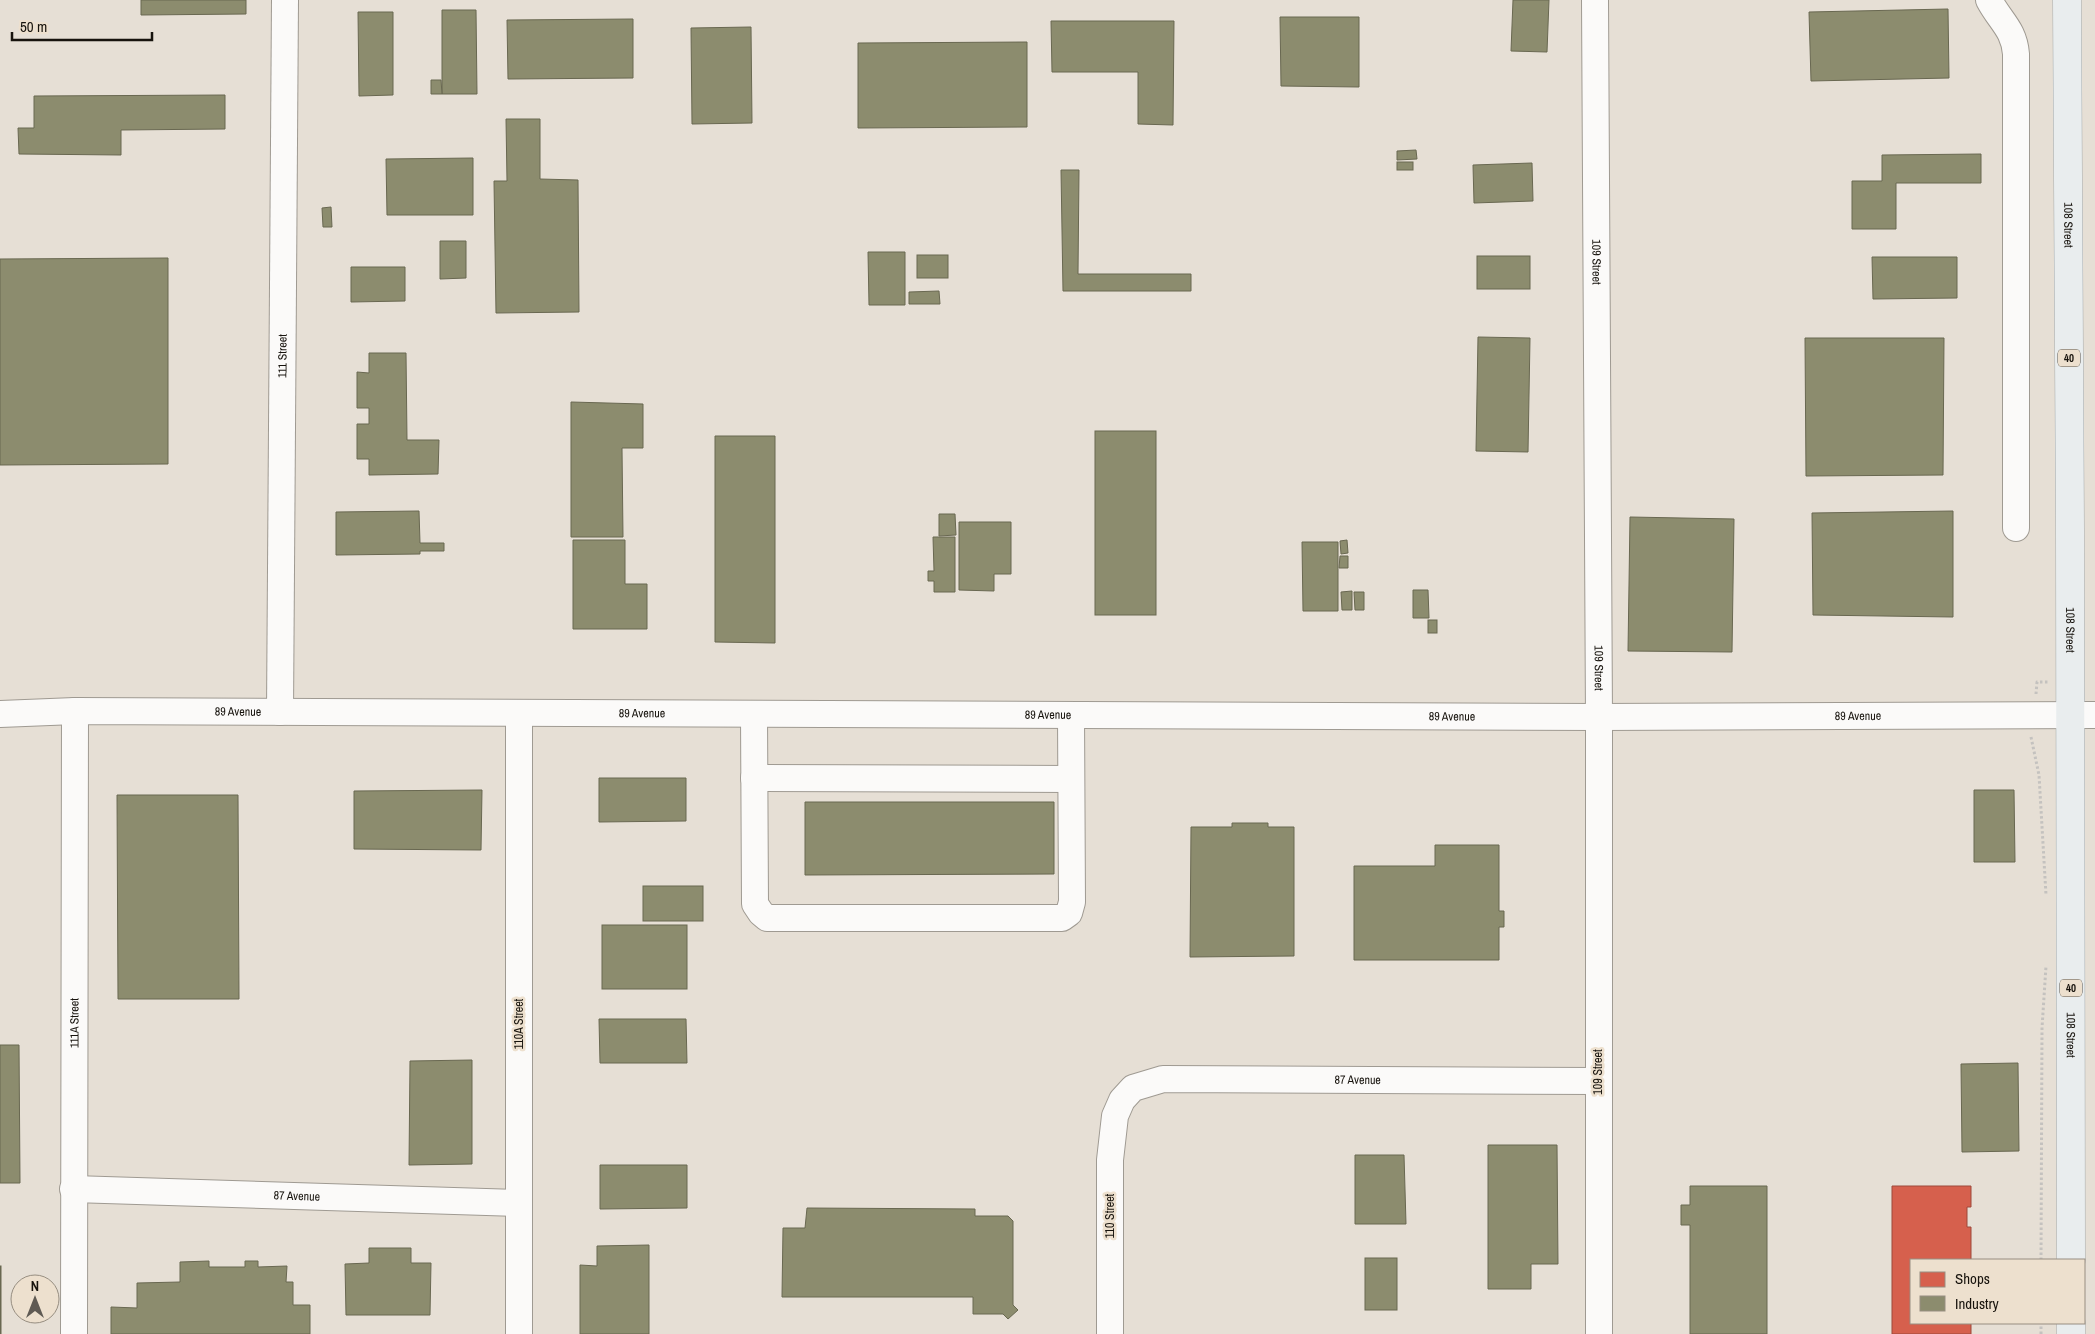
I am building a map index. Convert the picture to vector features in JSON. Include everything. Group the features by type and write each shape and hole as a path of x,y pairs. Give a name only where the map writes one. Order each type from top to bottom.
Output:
{"main road":[{"name":"108 Street","path":"2067,0 2071,681 2083,716 2071,1259"}],"street":[{"name":"111 Street","path":"280,712 285,0"},
{"name":"109 Street","path":"1595,0 1599,718 1599,1334"},
{"path":"1989,0 2010,29 2015,41 2016,54 2016,528"},
{"name":"89 Avenue","path":"0,714 75,711 1599,718 2083,716"},
{"name":"111A Street","path":"74,1334 75,711"},
{"name":"110A Street","path":"519,713 519,1334"},
{"path":"754,714 755,904 761,914 767,918 1062,918 1069,913 1072,902 1071,715"},
{"path":"754,778 1071,779"},
{"name":"87 Avenue","path":"1122,1100 1133,1088 1163,1079 1598,1081"},
{"name":"110 Street","path":"1110,1334 1110,1160 1115,1116 1122,1100"},
{"name":"87 Avenue","path":"73,1189 519,1203"}],"path":[{"path":"2046,898 2039,776 2031,737 2033,716 2038,682 2071,681"},
{"path":"2041,1259 2042,1028 2047,956"}],"building: Shops":[{"path":"1892,1186 1971,1186 1971,1207 1967,1207 1967,1227 1971,1227 1971,1259 1910,1259 1910,1324 1971,1324 1971,1334 1892,1334"}],"building: Industry":[{"path":"141,0 246,0 246,14 141,15"},
{"path":"1513,0 1549,0 1547,52 1511,51"},
{"path":"1948,9 1949,78 1811,81 1809,12"},
{"path":"442,10 476,10 477,94 442,94"},
{"path":"358,12 393,12 393,95 359,96"},
{"path":"1280,17 1359,17 1359,87 1281,86"},
{"path":"633,19 633,78 508,79 507,20"},
{"path":"1051,21 1174,21 1173,125 1138,124 1138,72 1052,72"},
{"path":"751,27 752,123 692,124 691,28"},
{"path":"1027,42 1027,127 858,128 858,43"},
{"path":"431,80 441,80 442,94 431,94"},
{"path":"225,95 225,129 121,130 121,155 19,154 18,128 34,128 34,96"},
{"path":"506,119 540,119 540,179 578,180 579,312 496,313 494,181 507,181"},
{"path":"1416,150 1417,159 1397,160 1397,151"},
{"path":"1981,154 1981,183 1896,183 1896,229 1852,229 1852,181 1882,181 1882,155"},
{"path":"473,158 473,215 387,215 386,159"},
{"path":"1397,162 1413,162 1413,170 1397,170"},
{"path":"1532,163 1533,201 1474,203 1473,165"},
{"path":"1061,170 1079,170 1078,274 1191,274 1191,291 1063,291"},
{"path":"331,207 332,227 323,227 322,208"},
{"path":"440,241 466,241 466,278 440,279"},
{"path":"868,252 905,252 905,305 869,305"},
{"path":"917,255 948,255 948,278 917,278"},
{"path":"1477,256 1530,256 1530,289 1477,289"},
{"path":"1872,257 1957,257 1957,298 1873,299"},
{"path":"168,258 168,464 0,465 0,259"},
{"path":"351,267 405,267 405,301 351,302"},
{"path":"939,291 940,304 909,304 909,292"},
{"path":"1478,337 1530,338 1528,452 1476,451"},
{"path":"1805,338 1944,338 1943,475 1806,476"},
{"path":"369,353 406,353 407,440 439,440 438,474 369,475 369,459 357,459 357,424 369,424 369,408 357,408 357,372 369,373"},
{"path":"571,402 643,404 643,448 622,448 623,537 571,537"},
{"path":"1095,431 1156,431 1156,615 1095,615"},
{"path":"715,436 775,436 775,643 715,642"},
{"path":"419,511 420,543 444,543 444,551 420,551 420,554 336,555 336,512"},
{"path":"1953,511 1953,617 1813,615 1812,513"},
{"path":"939,514 955,514 956,535 939,536"},
{"path":"1630,517 1734,519 1732,652 1628,651"},
{"path":"959,522 1011,522 1011,574 994,574 994,591 959,590"},
{"path":"933,537 955,537 955,592 934,592 934,581 928,581 928,571 934,571"},
{"path":"573,540 625,540 625,584 647,584 647,629 573,629"},
{"path":"1347,540 1348,553 1341,554 1340,541"},
{"path":"1302,542 1338,542 1338,611 1303,611"},
{"path":"1340,556 1348,556 1348,568 1339,568"},
{"path":"1413,590 1428,590 1429,618 1413,618"},
{"path":"1352,591 1352,610 1342,610 1341,592"},
{"path":"1354,592 1364,592 1364,610 1355,610"},
{"path":"1428,620 1437,620 1437,633 1428,633"},
{"path":"599,778 686,778 686,821 599,822"},
{"path":"482,790 481,850 354,849 354,791"},
{"path":"1974,790 2014,790 2015,862 1974,862"},
{"path":"117,795 238,795 239,999 118,999"},
{"path":"805,802 1054,802 1054,874 805,875"},
{"path":"1232,823 1268,823 1268,827 1294,827 1294,956 1190,957 1191,827 1232,827"},
{"path":"1435,845 1499,845 1499,911 1504,911 1504,927 1499,927 1499,960 1354,960 1354,866 1435,866"},
{"path":"643,886 703,886 703,921 643,921"},
{"path":"602,925 687,925 687,989 602,989"},
{"path":"599,1019 686,1019 687,1063 600,1063"},
{"path":"0,1045 19,1045 20,1183 0,1183"},
{"path":"472,1060 472,1164 409,1165 410,1061"},
{"path":"2018,1063 2019,1151 1962,1152 1961,1064"},
{"path":"1488,1145 1557,1145 1558,1264 1531,1264 1531,1289 1488,1289"},
{"path":"1355,1155 1404,1155 1406,1224 1355,1224"},
{"path":"600,1165 687,1165 687,1208 600,1209"},
{"path":"1690,1186 1767,1186 1767,1334 1690,1334 1690,1225 1681,1225 1681,1205 1690,1205"},
{"path":"807,1208 975,1209 975,1216 1008,1216 1013,1221 1013,1305 1018,1310 1008,1319 1003,1314 973,1314 973,1297 782,1297 783,1228 805,1228"},
{"path":"649,1245 649,1334 580,1334 580,1265 597,1266 597,1246"},
{"path":"369,1248 411,1248 411,1263 431,1263 430,1315 346,1315 345,1264 369,1263"},
{"path":"1365,1258 1397,1258 1397,1310 1365,1310"},
{"path":"209,1261 209,1267 245,1267 245,1261 258,1261 258,1267 287,1266 286,1282 293,1282 293,1305 310,1305 310,1334 111,1334 111,1307 137,1308 137,1283 180,1282 180,1262"},
{"path":"1,1266 1,1334 0,1334"}]}
